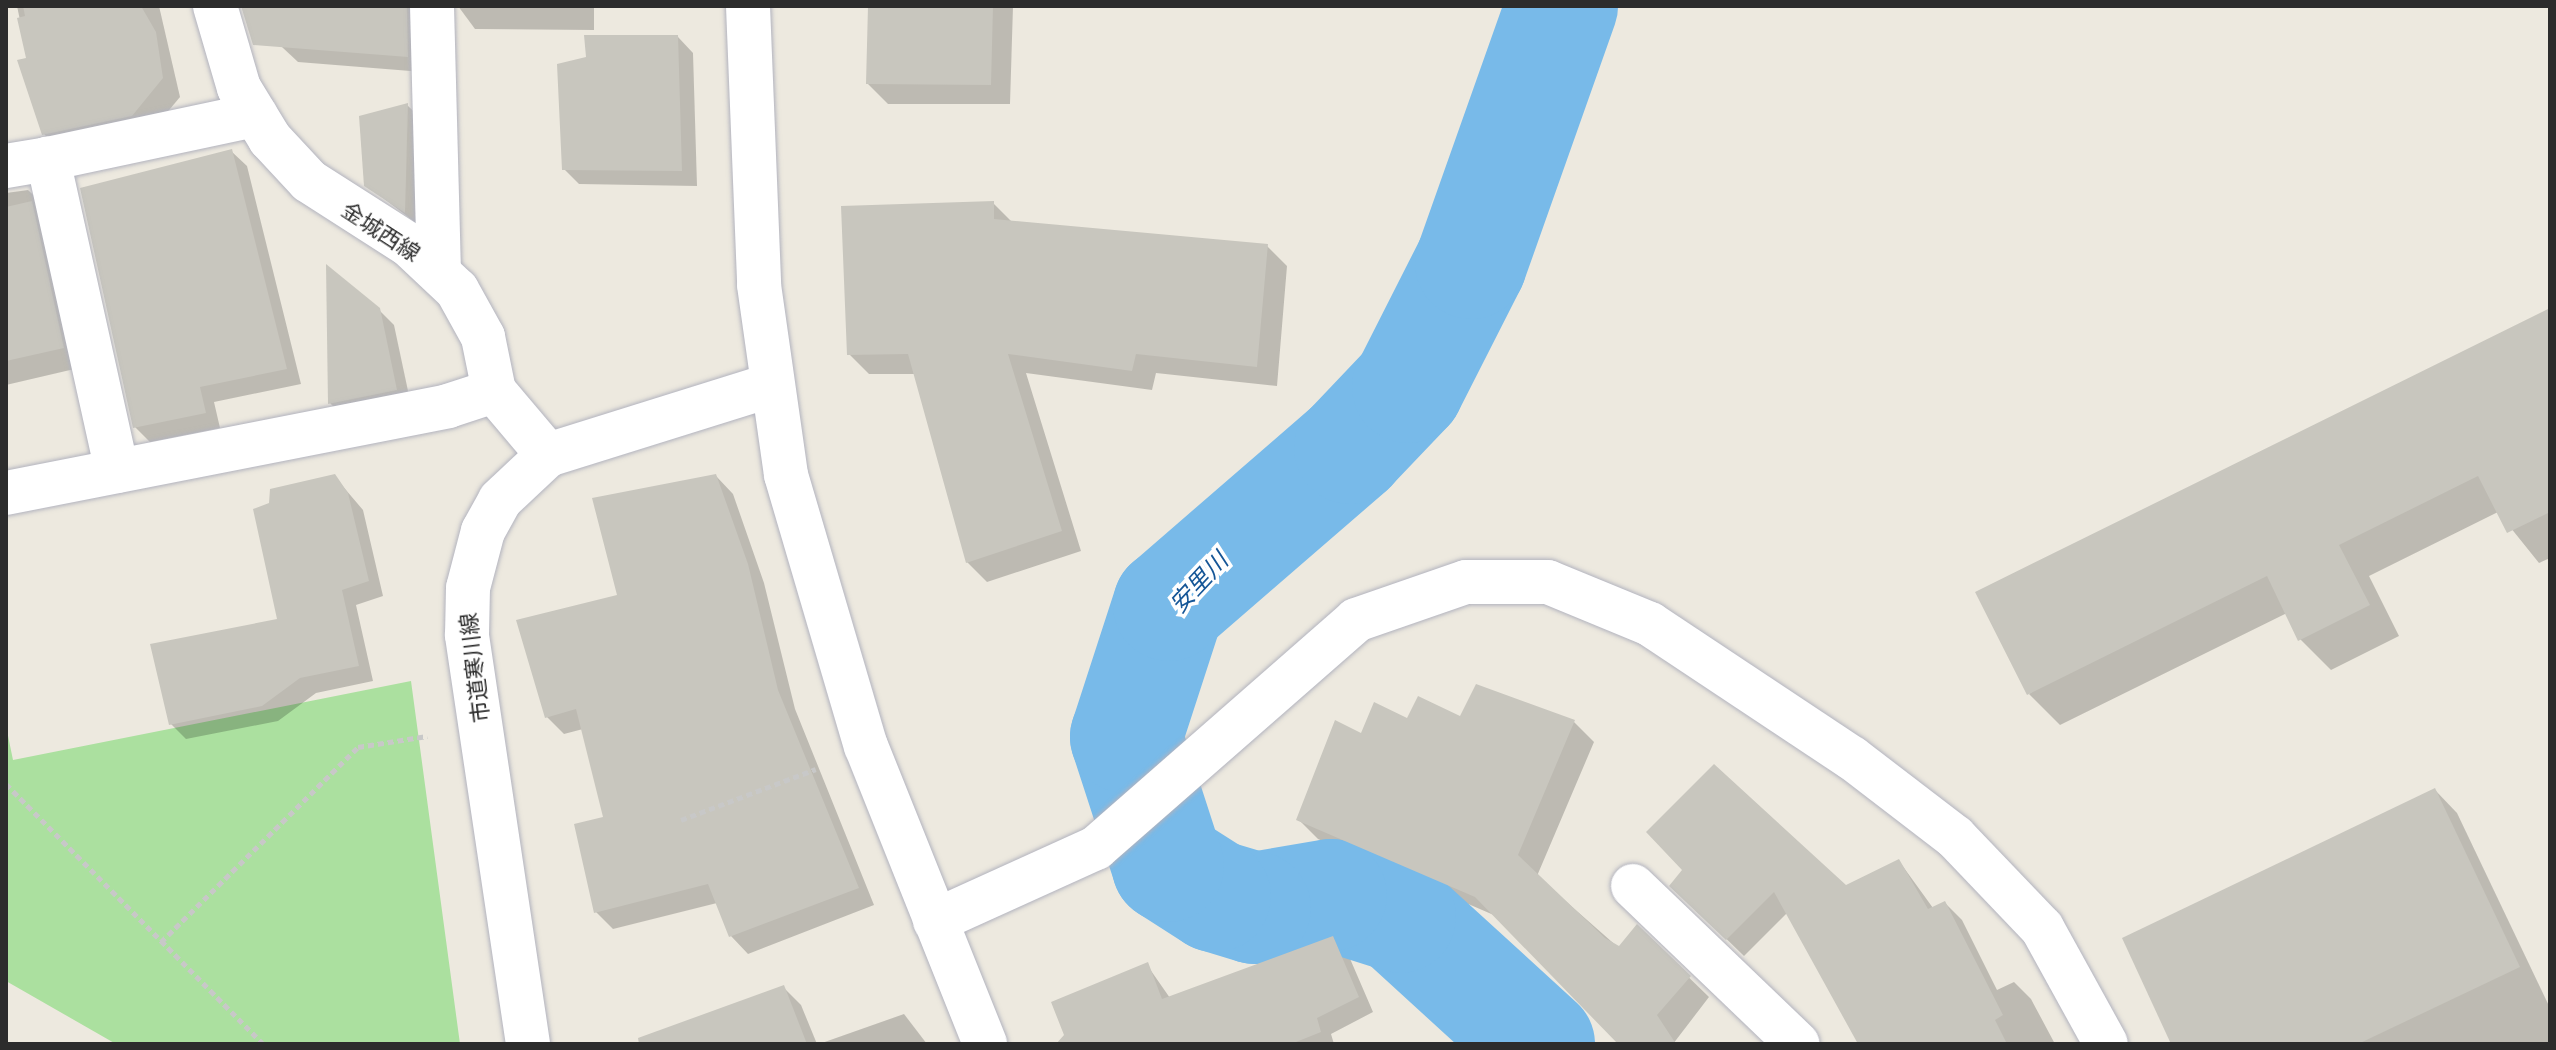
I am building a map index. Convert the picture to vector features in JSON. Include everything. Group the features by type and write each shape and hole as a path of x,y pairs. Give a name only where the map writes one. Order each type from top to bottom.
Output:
{"street":[{"name":"金城西線","path":"215,6 255,115 309,181 439,271 473,312 494,391 548,455"},
{"path":"432,6 439,271"},
{"path":"748,6 758,270 786,475 832,648 985,1044"},
{"path":"117,471 17,164 255,115"},
{"name":"市道寒川線","path":"528,1044 466,610 483,531 500,500 548,455 772,385"},
{"path":"6,493 448,406 494,391"},
{"path":"935,921 1096,848 1356,620 1466,582 1563,587 1650,624 1852,758 1955,837 2042,928 2106,1044"},
{"path":"1633,886 1798,1044"}],"path":[{"path":"161,942 358,747 431,736"},
{"path":"681,820 828,765"},
{"path":"6,784 263,1044"}],"green space":[{"path":"411,681 460,1044 116,1044 6,981 6,726 13,760"}],"building":[{"path":"23,6 141,6 156,32 163,78 132,116 42,135 17,60 26,58 17,18 25,16"},
{"path":"241,6 407,6 408,57 253,45"},
{"path":"868,6 993,6 991,85 866,84"},
{"path":"584,35 678,35 682,171 562,170 557,64 586,57"},
{"path":"408,103 405,213 364,186 359,116"},
{"path":"232,149 287,369 200,387 206,413 133,428 80,188"},
{"path":"32,201 64,348 6,361 6,207"},
{"path":"994,201 994,219 1268,244 1257,367 1136,354 1132,371 1008,354 1062,531 966,563 908,354 847,355 841,206"},
{"path":"326,264 380,308 397,390 328,404"},
{"path":"2550,308 2550,512 2507,533 2478,476 2339,545 2370,605 2298,641 2267,576 2027,695 1975,592"},
{"path":"335,474 348,493 369,581 342,590 359,666 300,678 262,706 169,725 150,644 277,619 253,509 269,503 270,489"},
{"path":"716,474 748,564 778,690 859,888 729,937 708,884 594,913 574,824 603,817 576,709 545,718 516,620 617,595 592,498"},
{"path":"1476,684 1575,720 1518,855 1605,938 1619,946 1637,924 1691,976 1657,1015 1676,1044 1618,1044 1475,897 1296,820 1335,720 1361,733 1374,702 1407,718 1418,696 1460,716"},
{"path":"1714,764 1846,885 1899,859 1928,909 1945,901 2003,1015 1995,1020 2007,1044 1858,1044 1774,892 1726,940 1669,886 1682,870 1646,832"},
{"path":"2435,788 2520,967 2358,1044 2171,1044 2122,938"},
{"path":"1333,936 1359,997 1317,1018 1321,1032 1291,1044 1056,1044 1064,1035 1051,1002 1148,962 1162,999"},
{"path":"784,985 807,1044 639,1044 638,1038"}],"waterway":[{"name":"安里川","path":"1539,1044 1400,917 1331,895 1255,908 1215,896 1168,866 1126,737 1169,605 1350,448 1408,387 1471,263 1562,6"}]}
